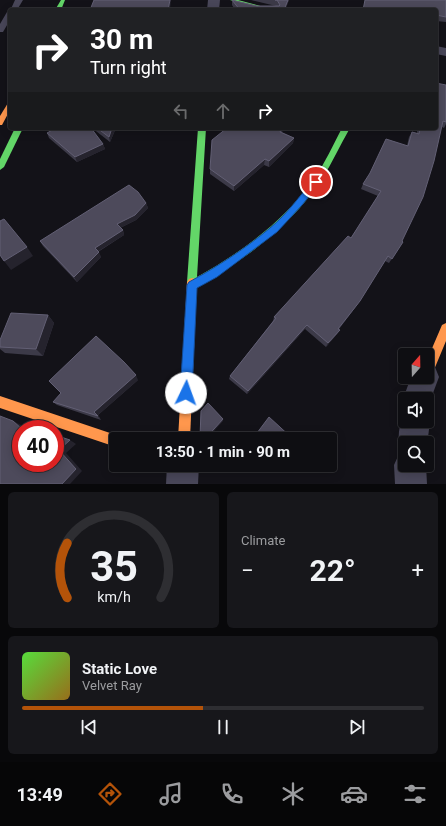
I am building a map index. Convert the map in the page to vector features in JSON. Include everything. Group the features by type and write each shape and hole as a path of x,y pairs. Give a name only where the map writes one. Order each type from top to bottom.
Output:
{"street":[{"path":"232,0 264,8"},
{"path":"0,122 8,108"},
{"path":"0,167 18,130"},
{"path":"184,432 202,130"},
{"path":"192,285 214,274 274,230 316,182 345,130"},
{"path":"434,356 446,328"},
{"path":"0,402 109,439"},
{"path":"182,484 183,472"},
{"path":"410,472 411,484"}],"lane":[{"path":"0,30 8,17"}],"building":[{"path":"94,0 170,0 168,8 91,8"},
{"path":"232,0 257,6 279,6 280,5 277,0 288,0 285,8 238,8"},
{"path":"365,0 446,0 446,17 438,15 438,8 363,8"},
{"path":"438,83 446,85 446,122 443,121 434,161 423,197 402,241 403,242 392,259 388,256 360,301 338,329 340,330 328,343 307,325 248,391 230,376 276,318 274,317 348,236 351,238 381,191 363,184 370,173 386,139 408,146 412,132 419,134 420,130 438,130"},
{"path":"52,130 92,130 103,144 75,157 47,133"},
{"path":"100,130 111,130 109,137"},
{"path":"224,130 281,130 280,132 294,138 269,161 265,159 234,186 210,169 212,140"},
{"path":"129,185 138,192 146,203 135,215 117,224 123,230 95,248 99,252 74,277 40,241"},
{"path":"4,219 27,247 4,261 0,255 0,221"},
{"path":"11,313 48,315 36,349 0,347 0,340"},
{"path":"96,336 136,375 94,412 98,416 53,402 61,393 49,381"},
{"path":"208,403 223,419 211,432 200,432 201,411"},
{"path":"0,416 12,421 12,472 64,472 64,456 76,469 62,484 0,484"},
{"path":"269,417 285,432 258,432"},
{"path":"64,438 70,440 64,445"}],"traffic: fast":[{"path":"59,8 63,0"},
{"path":"232,0 264,8"},
{"path":"0,167 18,130"},
{"path":"192,282 202,130"},
{"path":"192,285 244,253 276,228 304,198 316,182 345,130"}],"traffic: slow":[{"path":"0,123 8,108"},
{"path":"184,432 192,282"},
{"path":"434,356 446,328"},
{"path":"0,402 109,439"}],"route":[{"path":"186,393 192,285 214,274 274,230 316,182"}]}
